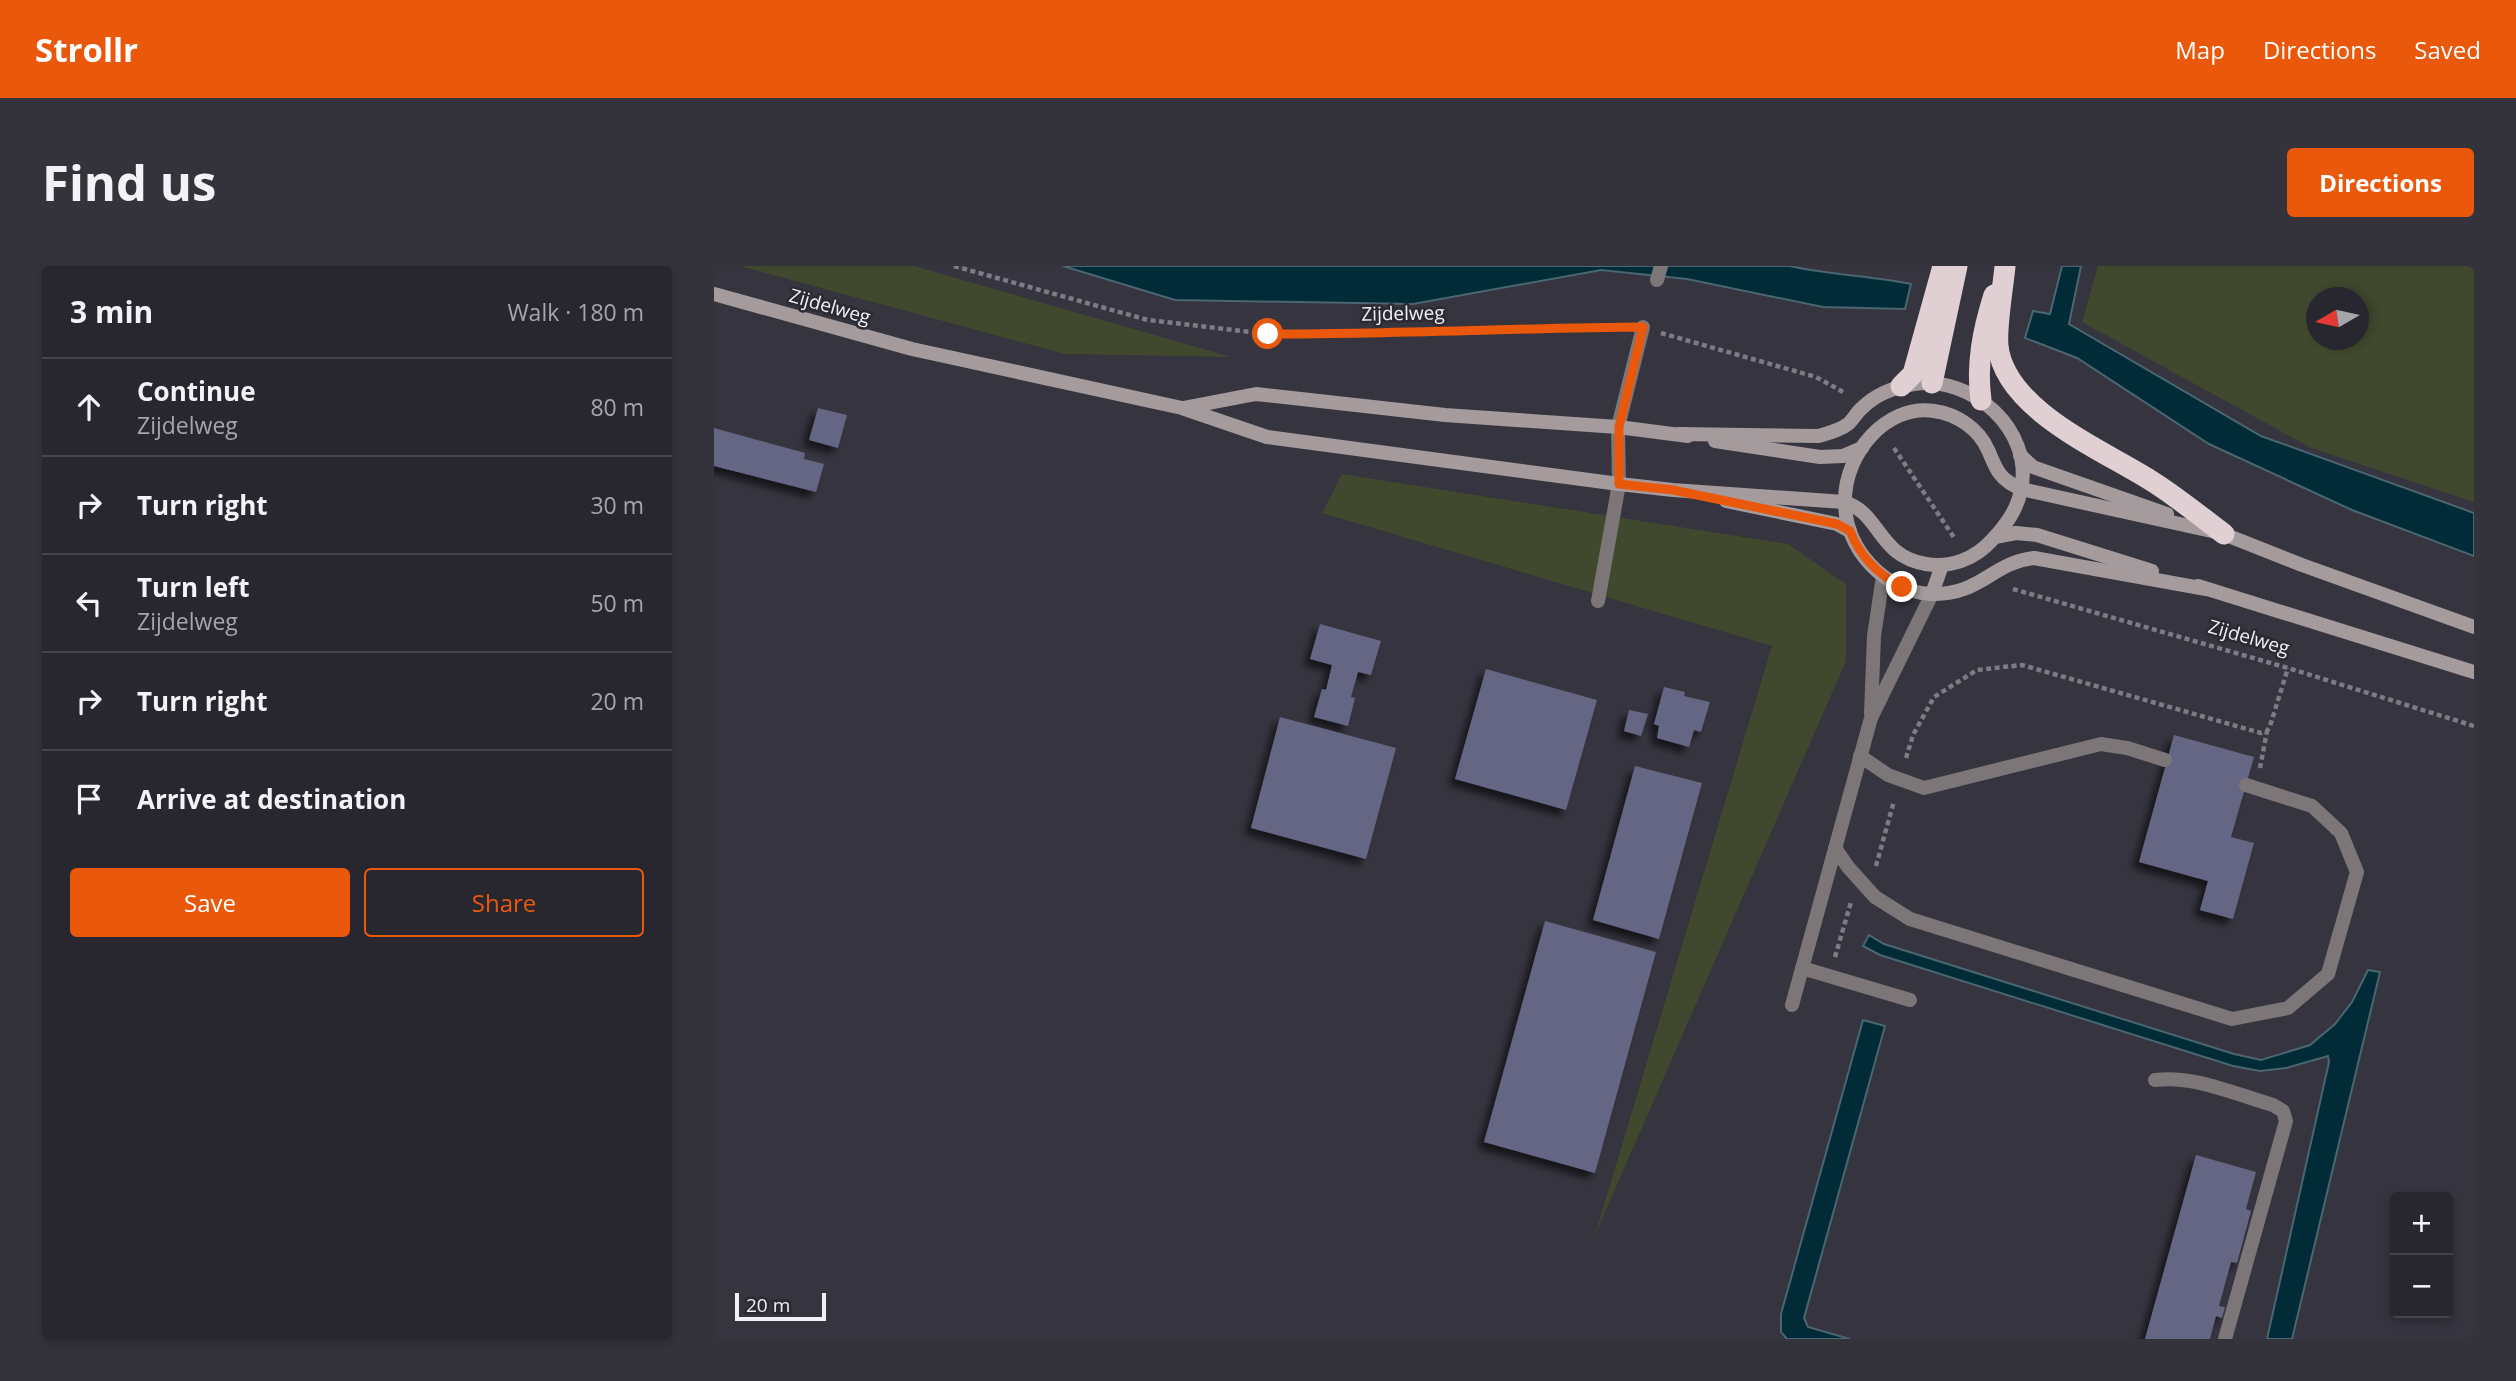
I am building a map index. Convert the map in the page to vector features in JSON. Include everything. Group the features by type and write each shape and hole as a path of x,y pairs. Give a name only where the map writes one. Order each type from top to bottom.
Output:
{"highway":[{"path":"1901,386 1913,374 1943,266"},
{"path":"1932,383 1957,266"},
{"path":"1981,400 1978,374 1985,323 2004,266"},
{"path":"2004,266 1998,347 2007,373 2025,399 2054,423 2152,481 2224,534"}],"main road":[{"name":"Zijdelweg","path":"714,294 912,349 1182,408 1267,437 1619,484 1844,502"},
{"path":"1917,411 1932,383"},
{"path":"1901,386 1932,383 1958,388 1981,400 2005,424 2020,455 2033,467 2224,534 2474,627"},
{"name":"Zijdelweg","path":"1679,434 1818,436 1847,425 1862,408 1880,395 1901,386"},
{"name":"Zijdelweg","path":"1182,408 1256,394 1445,415 1619,427 1820,457 1843,456 1862,448"},
{"path":"1942,565 1932,594 1912,590 1883,576 1860,551 1850,531 1844,502 1849,473 1872,434 1885,422 1917,411 1942,413 1965,422 1987,447 2001,475 2021,489 2224,534"},
{"path":"1844,502 1860,509 1870,519 1879,535 1899,553 1924,564 1942,565 1972,557 1995,537 2016,507 2021,489 2020,455"},
{"name":"Zijdelweg","path":"1673,490 1837,524 1850,531"},
{"name":"Zijdelweg","path":"1995,537 2016,533 2037,535 2474,672"},
{"name":"Zijdelweg","path":"1932,594 1967,589 2008,564 2034,558 2206,589"}],"lane":[{"path":"1598,601 1619,484 1619,427 1643,327"},
{"path":"1871,718 1874,636 1883,576"},
{"path":"1792,1005 1871,718 1932,594"},
{"path":"1860,756 1888,775 1924,788 2101,744 2127,748 2165,760"},
{"path":"1835,848 1875,897 1909,919 2232,1019 2288,1008 2328,974 2357,872 2341,833 2312,806 2251,786"},
{"path":"1802,968 1910,1000"},
{"path":"2155,1080 2174,1078 2273,1105 2283,1111 2286,1121 2225,1339"}],"path":[{"name":"Zijdelweg","path":"954,266 1147,320 1268,334 1396,334 1643,327 1816,377 1849,395"},
{"path":"1894,448 1955,539"},
{"name":"Zijdelweg","path":"2012,589 2288,668 2474,726"},
{"path":"2251,786 2267,732"}],"green space":[{"path":"740,266 914,266 1231,357 1065,354"},
{"path":"2098,266 2474,266 2474,502 2311,448 2082,322"},
{"path":"1342,474 1788,544 1846,584 1846,661 1595,1235 1772,646 1322,513"}],"water":[{"path":"1063,266 1790,266 1911,284 1905,309 1823,307 1687,279 1601,270 1413,304 1175,300"},
{"path":"2062,266 2081,266 2069,324 2261,436 2474,513 2474,556 2352,510 2209,444 2077,358 2025,338 2033,311 2050,314"},
{"path":"1869,935 1884,944 2234,1054 2261,1060 2310,1045 2335,1024 2352,1002 2368,970 2380,972 2292,1339 2267,1339 2329,1062 2328,1056 2286,1068 2260,1071 2233,1066 1880,955 1863,946"},
{"path":"1863,1020 1885,1026 1804,1318 1808,1327 1850,1339 1787,1339 1781,1332 1781,1314"}],"building":[{"path":"818,408 847,415 838,448 809,440"},
{"path":"714,428 805,453 804,459 824,464 816,492 714,466"},
{"path":"1320,624 1381,641 1371,675 1358,672 1351,697 1355,698 1348,726 1314,717 1322,689 1326,690 1332,665 1310,659"},
{"path":"1486,669 1597,700 1566,810 1455,779"},
{"path":"1664,687 1685,692 1684,696 1710,702 1701,732 1694,730 1689,747 1657,738 1659,726 1654,724"},
{"path":"1629,710 1648,714 1641,736 1624,731"},
{"path":"1280,717 1396,748 1366,859 1251,828"},
{"path":"2174,735 2254,757 2231,837 2254,843 2233,919 2200,910 2208,881 2139,862"},
{"path":"1635,766 1702,783 1659,939 1593,920"},
{"path":"1545,921 1656,952 1595,1173 1484,1142"},
{"path":"2196,1155 2256,1172 2246,1209 2251,1211 2237,1263 2231,1262 2219,1306 2225,1307 2222,1318 2216,1316 2210,1339 2145,1339"}],"route":[{"path":"1268,334 1396,334 1643,327 1619,427 1619,484 1673,490 1837,524 1850,531 1860,551 1875,569 1902,587"}]}
